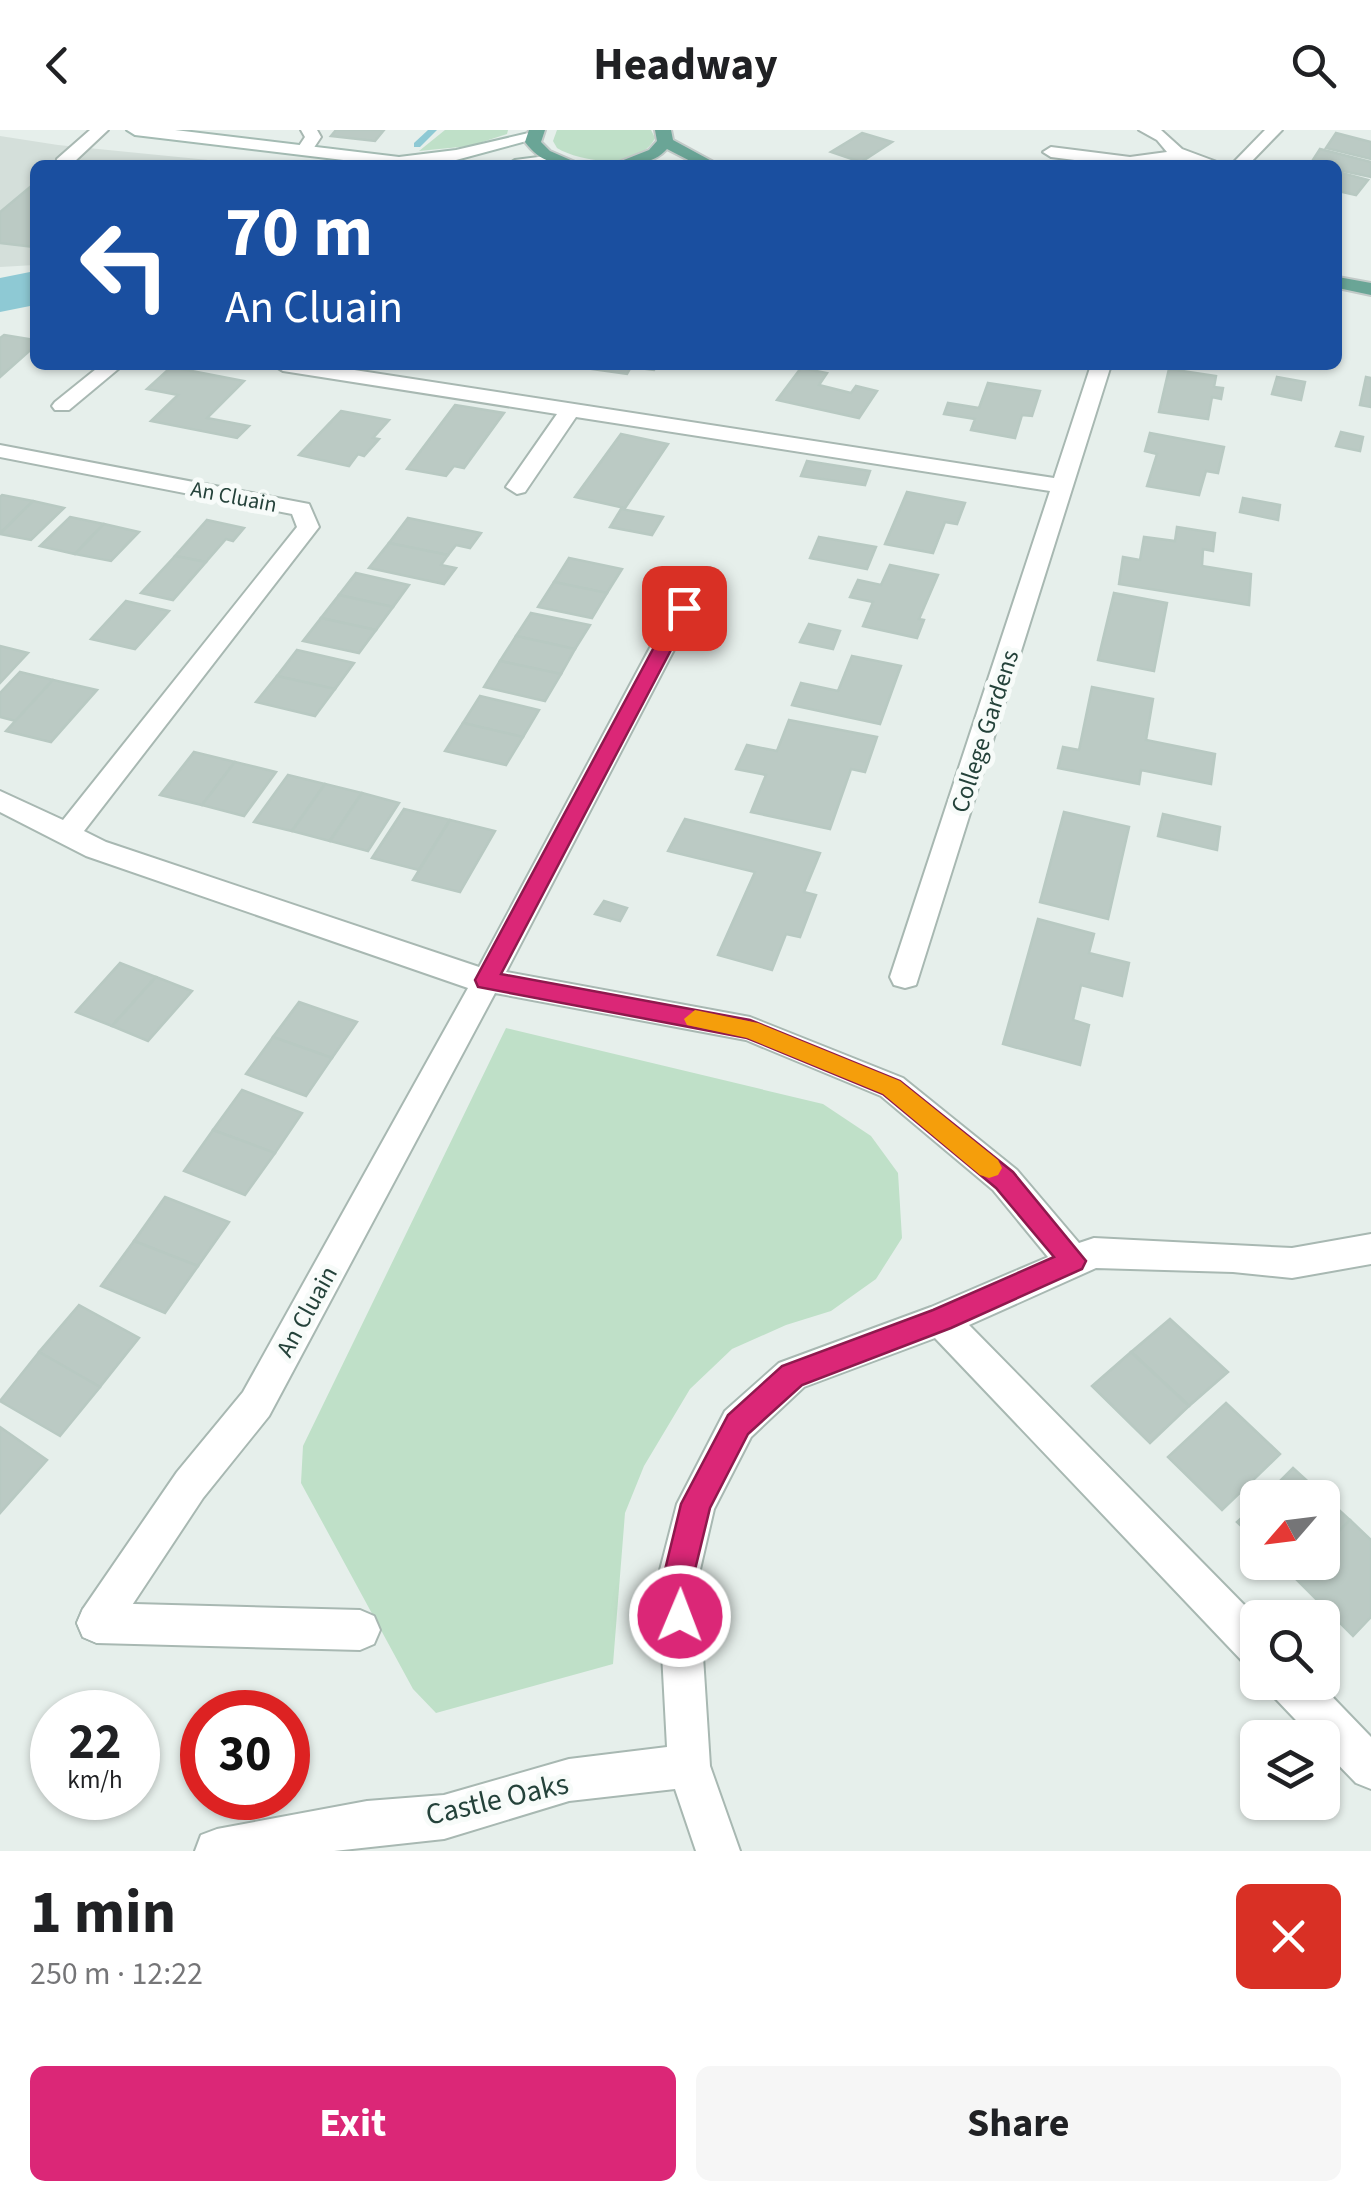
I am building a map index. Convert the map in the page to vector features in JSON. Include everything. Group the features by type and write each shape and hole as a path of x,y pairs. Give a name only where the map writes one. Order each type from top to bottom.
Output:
{"main road":[{"path":"535,133 537,150 554,160"},
{"path":"638,160 655,153 664,136 703,160"},
{"path":"1342,284 1371,289"}],"street":[{"path":"64,160 100,130"},
{"path":"135,130 311,143 405,160 456,155 535,133"},
{"path":"1147,130 1163,137 1184,155 1200,160"},
{"path":"1244,160 1274,130"},
{"path":"1051,152 1114,160"},
{"path":"1145,160 1184,155"},
{"path":"62,406 107,370"},
{"path":"316,370 1063,486"},
{"name":"College Gardens","path":"905,977 1099,370"},
{"path":"517,487 571,409"},
{"name":"An Cluain","path":"0,451 302,510 308,527 67,834"},
{"name":"An Cluain","path":"360,1630 97,1623 190,1485 256,1404 702,573"},
{"path":"0,800 96,849 486,980 750,1029 892,1088 1004,1180 1073,1261"},
{"path":"718,1851 689,1766 678,1578 696,1504 738,1424 792,1375 942,1320 1094,1253 1292,1263 1371,1248"},
{"path":"942,1320 1240,1630"},
{"path":"1306,1700 1371,1768"},
{"name":"Castle Oaks","path":"217,1851 367,1823 444,1817 569,1780 689,1766"}],"shaded area":[{"path":"0,136 209,160 30,160 30,265 0,267"}],"green space":[{"path":"445,130 508,130 507,134 470,146 419,151"},
{"path":"557,130 651,130 655,138 636,155 616,160 581,157 557,148 553,141"},
{"path":"506,1028 823,1104 871,1136 898,1173 902,1238 876,1279 831,1311 786,1325 732,1349 690,1389 644,1466 625,1513 613,1664 436,1713 413,1689 301,1483 303,1446"}],"building":[{"path":"336,130 384,130 375,141 331,136"},
{"path":"862,133 892,142 864,160 831,152"},
{"path":"1336,133 1371,142 1371,159 1326,148"},
{"path":"1320,149 1371,162 1371,177 1342,171 1342,160 1313,160"},
{"path":"1342,173 1368,180 1356,195 1342,192"},
{"path":"30,187 30,246 0,243 0,212"},
{"path":"4,335 30,339 30,350 0,377 0,338"},
{"path":"168,370 244,381 207,418 249,426 237,438 151,421 178,395 147,389"},
{"path":"800,370 827,373 819,385 851,393 856,386 877,391 859,418 777,400"},
{"path":"1169,370 1216,376 1214,387 1223,388 1221,399 1212,397 1208,419 1159,412"},
{"path":"1277,377 1305,382 1301,400 1272,394"},
{"path":"1366,377 1371,378 1371,407 1360,405"},
{"path":"988,383 1040,391 1032,416 1022,415 1015,438 971,430 975,419 944,414 948,403 979,408"},
{"path":"455,405 504,413 464,468 454,466 446,476 407,469"},
{"path":"341,411 389,420 373,438 379,439 349,466 299,455"},
{"path":"1341,432 1363,437 1360,451 1336,446"},
{"path":"1150,433 1224,447 1218,473 1206,471 1199,495 1147,486 1157,454 1145,451"},
{"path":"621,434 668,444 625,508 575,497"},
{"path":"807,461 870,471 865,485 801,476"},
{"path":"907,492 965,503 957,524 945,522 933,553 885,544"},
{"path":"0,497 33,501 0,533"},
{"path":"1243,498 1280,505 1278,520 1240,512"},
{"path":"33,501 64,508 31,540 0,534"},
{"path":"621,509 663,517 652,535 610,527"},
{"path":"70,517 104,524 75,554 40,546"},
{"path":"408,518 481,533 470,548 456,545 448,555 389,543"},
{"path":"207,520 244,528 233,541 226,539 206,562 175,556"},
{"path":"104,524 139,532 111,561 75,554"},
{"path":"1177,527 1215,533 1213,551 1203,549 1202,566 1251,574 1249,605 1119,584 1123,557 1140,560 1144,537 1175,541"},
{"path":"819,537 876,547 867,569 810,558"},
{"path":"389,543 448,555 441,565 456,568 444,584 369,568"},
{"path":"175,556 206,562 173,600 141,593"},
{"path":"569,558 622,569 607,593 554,582"},
{"path":"890,565 938,575 919,619 924,620 917,638 863,626 873,602 850,597 858,580 881,585"},
{"path":"356,573 409,585 393,607 339,595"},
{"path":"554,582 607,593 592,618 538,607"},
{"path":"1114,593 1167,603 1154,671 1098,660"},
{"path":"339,595 393,607 376,630 321,618"},
{"path":"126,601 169,611 135,649 91,639"},
{"path":"531,613 590,625 575,649 516,636"},
{"path":"321,618 376,630 359,653 303,641"},
{"path":"809,624 840,631 833,649 800,642"},
{"path":"516,636 575,649 561,674 500,661"},
{"path":"0,646 28,653 0,683"},
{"path":"297,650 354,663 335,689 277,676"},
{"path":"852,656 901,666 880,724 792,705 801,683 838,691"},
{"path":"500,661 561,674 545,701 484,687"},
{"path":"20,672 53,680 16,721 0,717 0,693"},
{"path":"277,676 335,689 315,716 256,702"},
{"path":"53,680 97,690 51,742 6,731"},
{"path":"1092,687 1153,699 1146,740 1215,754 1211,784 1141,770 1139,784 1058,768 1063,747 1079,750"},
{"path":"480,696 539,710 523,737 463,723"},
{"path":"789,720 877,737 865,772 851,769 830,829 751,812 766,775 736,769 747,745 777,751"},
{"path":"463,723 523,737 506,765 445,751"},
{"path":"194,752 235,762 202,805 160,795"},
{"path":"235,762 276,772 244,816 202,805"},
{"path":"288,775 325,784 292,831 254,822"},
{"path":"325,784 362,793 330,841 292,831"},
{"path":"362,793 399,803 368,851 330,841"},
{"path":"404,809 450,820 419,870 372,858"},
{"path":"1064,812 1129,827 1108,919 1040,902"},
{"path":"1163,814 1220,827 1217,850 1158,836"},
{"path":"685,819 820,853 804,892 816,895 800,937 786,934 772,970 718,955 755,872 668,851"},
{"path":"450,820 495,831 460,892 413,880"},
{"path":"604,901 627,908 620,921 595,914"},
{"path":"1038,919 1094,934 1089,953 1129,963 1122,996 1081,985 1073,1020 1089,1025 1080,1065 1003,1044"},
{"path":"120,963 156,977 112,1026 76,1012"},
{"path":"156,977 192,991 148,1041 112,1026"},
{"path":"299,1002 357,1022 332,1058 273,1037"},
{"path":"273,1037 332,1058 306,1096 246,1074"},
{"path":"242,1090 302,1113 275,1153 213,1130"},
{"path":"213,1130 275,1153 245,1195 184,1171"},
{"path":"165,1197 229,1222 198,1266 134,1241"},
{"path":"134,1241 198,1266 165,1313 101,1286"},
{"path":"79,1305 139,1338 100,1387 39,1352"},
{"path":"1170,1319 1228,1372 1189,1406 1131,1352"},
{"path":"39,1352 100,1387 60,1436 0,1401"},
{"path":"1131,1352 1189,1406 1150,1443 1092,1386"},
{"path":"1226,1403 1280,1454 1253,1480 1240,1480 1240,1493 1222,1510 1168,1457"},
{"path":"0,1427 47,1460 0,1513"},
{"path":"1293,1468 1306,1480 1281,1480"},
{"path":"1340,1511 1350,1520 1340,1530"},
{"path":"1350,1520 1371,1540 1371,1617 1353,1636 1340,1623 1340,1600 1317,1600 1297,1580 1340,1580 1340,1530"}],"waterway":[{"path":"417,145 433,130"},
{"path":"0,295 30,289"}],"slow traffic":[{"path":"695,1019 750,1029 892,1088 989,1168"}],"route":[{"path":"680,1616 678,1578 696,1504 738,1424 792,1375 942,1320 1073,1261 1004,1180 892,1088 750,1029 486,980 684,608"}]}
